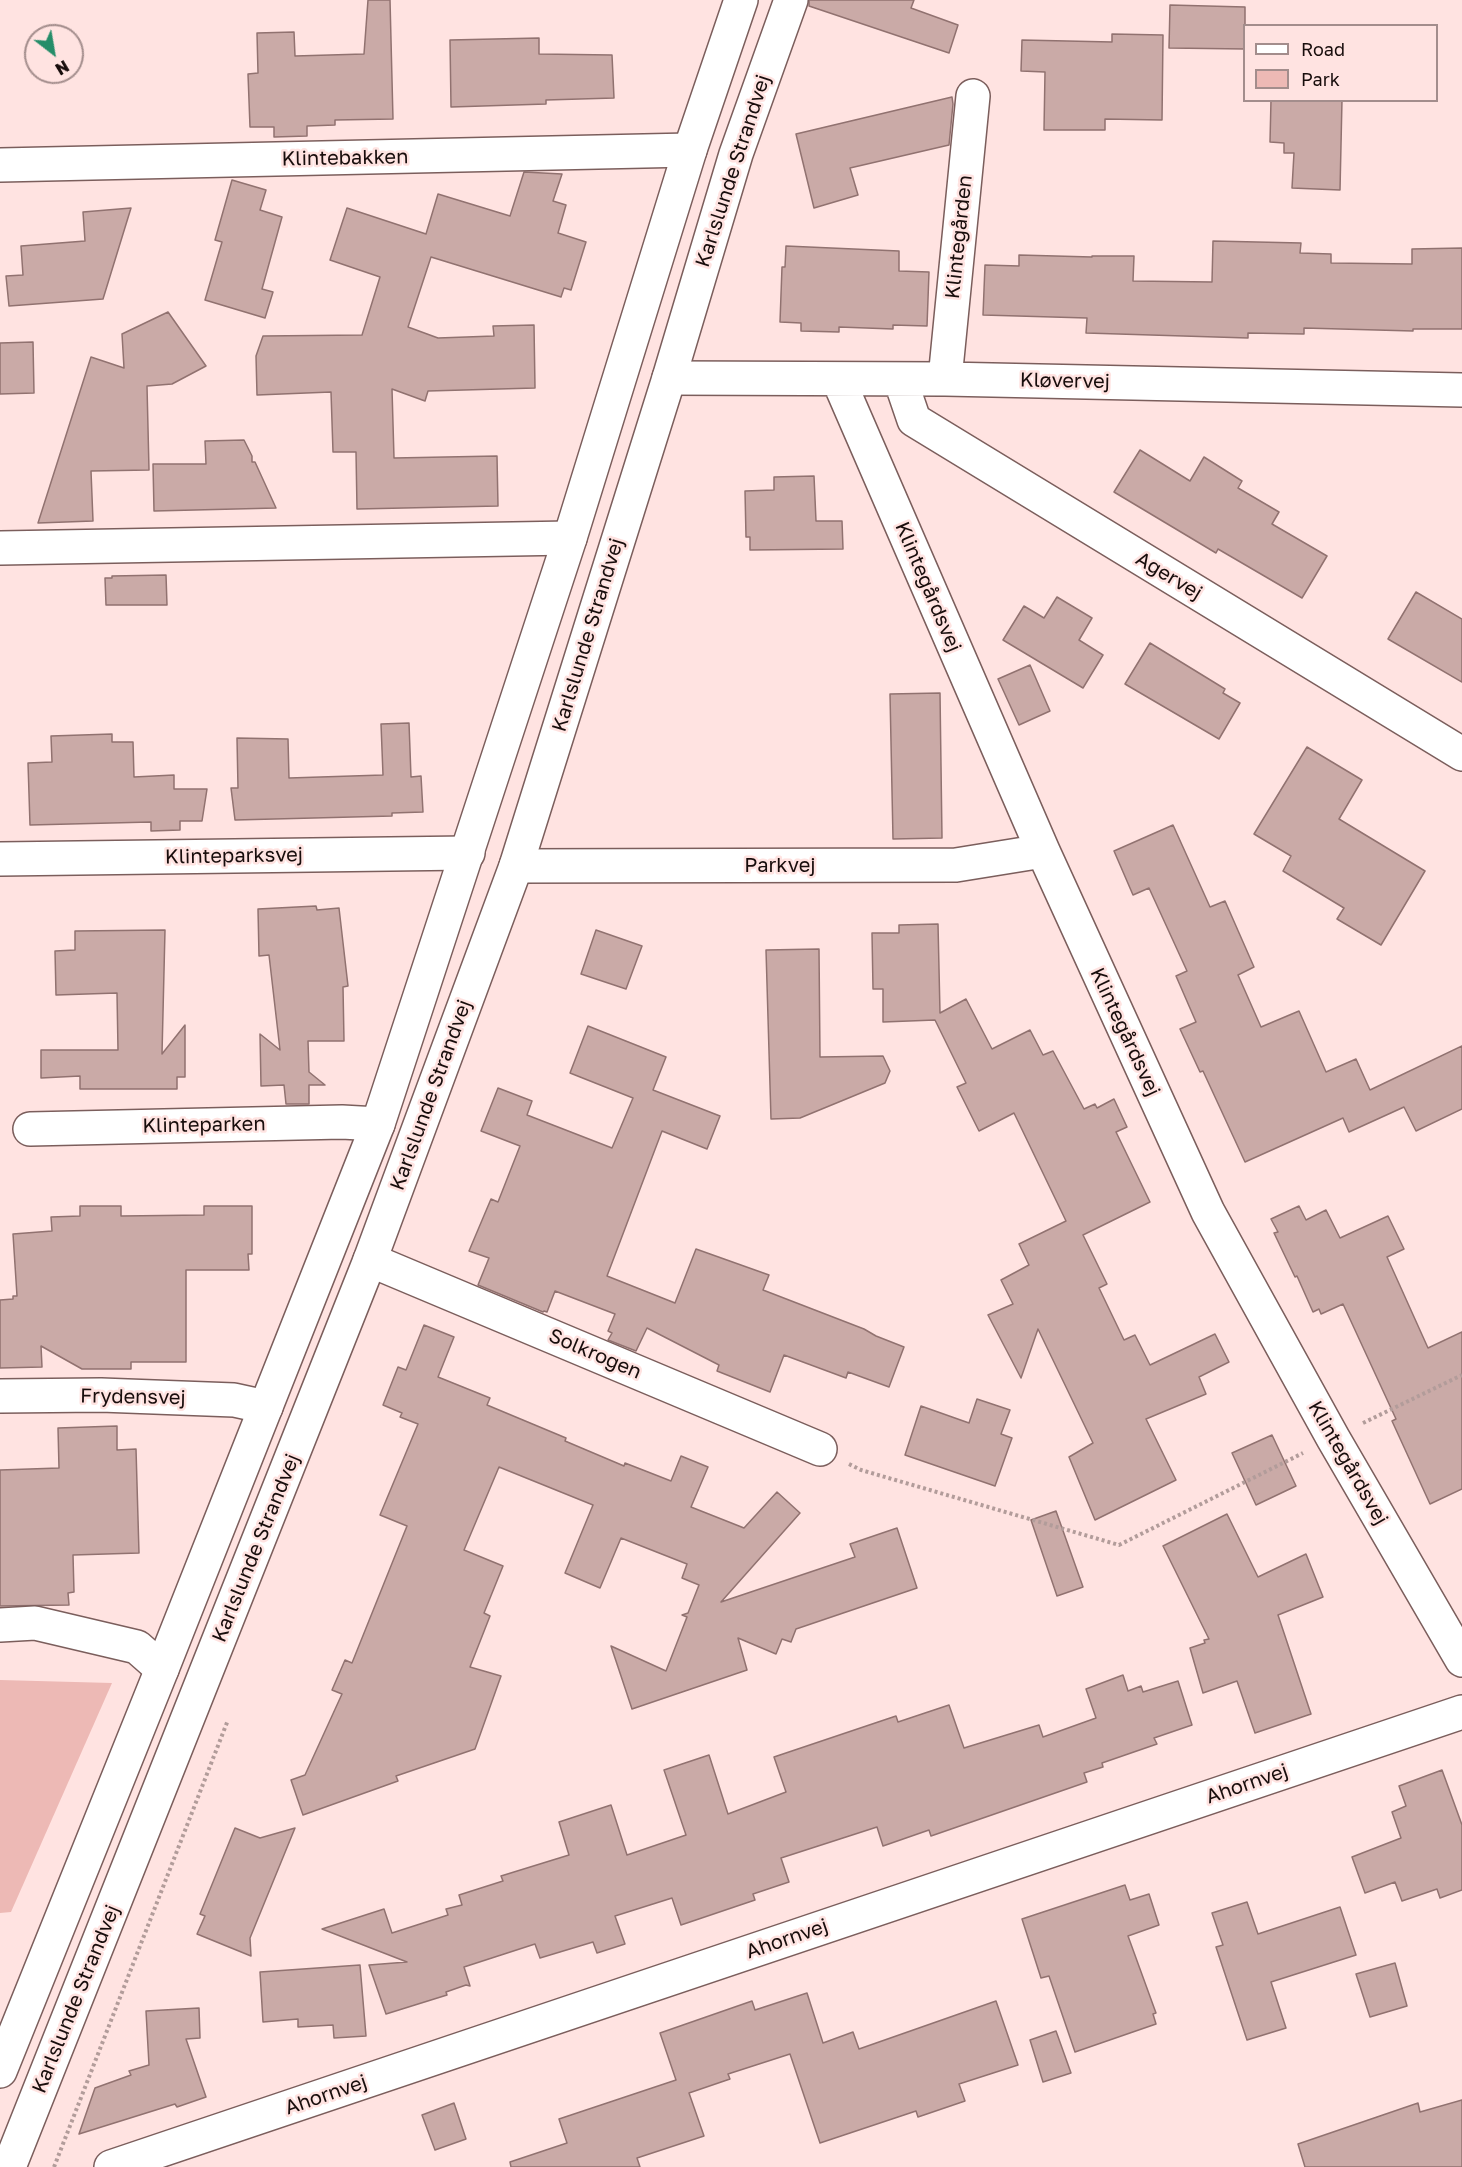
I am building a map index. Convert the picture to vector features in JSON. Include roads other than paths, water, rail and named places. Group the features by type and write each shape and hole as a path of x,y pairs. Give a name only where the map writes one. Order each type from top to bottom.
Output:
{"street":[{"name":"Karlslunde Strandvej","path":"0,2071 378,1124 570,538 690,150 741,0"},
{"name":"Karlslunde Strandvej","path":"9,2167 370,1260 516,867 669,378 736,154 791,0"},
{"name":"Klintegården","path":"945,379 973,96"},
{"name":"Klintebakken","path":"0,165 690,150"},
{"name":"Kløvervej","path":"669,378 945,379 1462,390"},
{"name":"Klintegårdsvej","path":"838,379 1042,851 1208,1212 1333,1438 1462,1660"},
{"name":"Agervej","path":"900,379 914,420 1462,754"},
{"path":"0,548 570,538"},
{"name":"Parkvej","path":"516,867 956,865 1042,851"},
{"name":"Klinteparksvej","path":"0,859 468,853"},
{"name":"Klinteparken","path":"30,1129 378,1124"},
{"name":"Solkrogen","path":"370,1260 820,1449"},
{"name":"Frydensvej","path":"0,1396 101,1395 190,1398 234,1400 266,1407"},
{"path":"0,1624 34,1623 137,1647 162,1669"},
{"name":"Ahornvej","path":"111,2167 1462,1712"}]}
